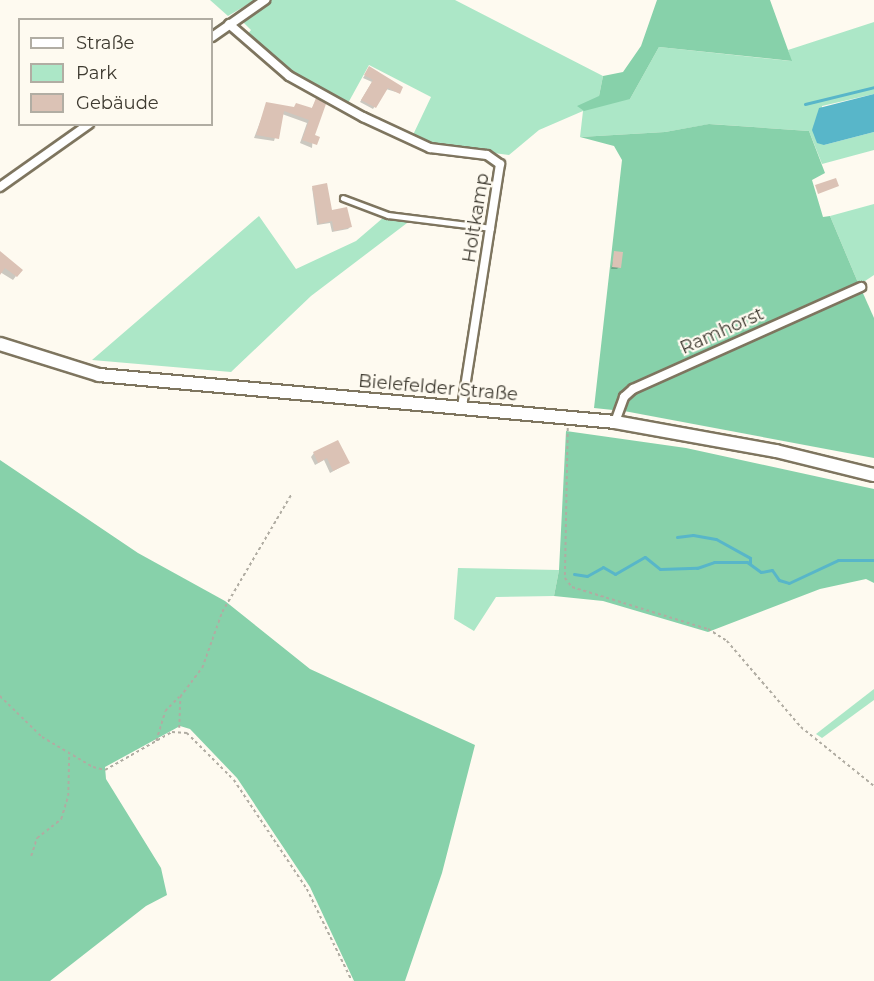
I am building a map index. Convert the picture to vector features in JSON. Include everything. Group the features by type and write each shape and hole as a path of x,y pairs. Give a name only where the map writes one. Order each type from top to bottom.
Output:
{"main road":[{"name":"Bielefelder Straße","path":"0,344 54,364 151,382 615,423 776,451 874,475"}],"street":[{"path":"213,36 265,0"},
{"name":"Holtkamp","path":"229,24 289,76 363,117 430,148 494,157 501,171 462,408"},
{"path":"0,187 86,126"},
{"name":"Ramhorst","path":"615,423 624,397 633,389 861,287"}],"lane":[{"path":"343,198 388,214 491,228"}],"path":[{"path":"568,418 565,578 572,587 708,629 727,641 801,727 874,786"},
{"path":"156,742 165,711 180,697 202,668 222,612 291,495"},
{"path":"0,696 42,737 105,770 179,730 188,733 234,780 307,889 352,981"},
{"path":"179,730 180,697"},
{"path":"31,856 37,838 61,819 68,796 69,753"}],"green space":[{"path":"210,0 255,0 228,16"},
{"path":"271,0 455,0 603,76 599,96 630,99 659,47 791,61 788,50 874,22 874,94 822,106 824,145 874,132 874,150 822,164 809,131 710,124 665,132 580,137 583,111 539,130 509,155 431,145 412,137 431,97 369,65 347,105 291,74 247,35 251,30 242,21"},
{"path":"657,0 770,0 792,61 659,47 630,99 584,111 577,106 599,96 603,76 623,72 641,46"},
{"path":"709,124 809,131 825,173 812,180 823,217 830,216 859,285 631,387 613,410 594,408 622,160 614,146 580,137 665,132"},
{"path":"874,204 874,275 859,285 830,216"},
{"path":"259,216 296,269 356,241 384,217 411,220 311,296 231,372 92,360"},
{"path":"862,291 874,318 874,458 624,411 634,393"},
{"path":"566,431 686,448 874,489 874,583 866,579 820,589 708,632 603,601 554,596 559,570"},
{"path":"0,460 138,553 225,601 310,669 475,745 442,873 405,981 354,981 310,887 237,778 190,729 180,726 105,767 106,779 161,868 167,895 146,906 50,981 0,981"},
{"path":"458,568 559,570 554,596 496,597 474,631 454,619"},
{"path":"874,689 874,700 822,738 816,734"}],"water":[{"path":"874,94 874,132 824,145 817,143 812,130 819,108"}],"building":[{"path":"369,66 403,87 400,94 388,88 376,108 361,100 373,80 364,75"},
{"path":"316,98 326,104 315,135 320,137 317,145 302,140 309,120 284,111 279,139 256,135 266,102 294,107 296,103 312,108"},
{"path":"836,178 839,186 818,194 815,185"},
{"path":"327,183 332,210 347,207 352,227 334,231 332,221 319,224 312,186"},
{"path":"0,251 23,270 17,277 5,268 0,275"},
{"path":"614,251 623,252 621,268 612,267"},
{"path":"338,440 350,463 333,471 327,458 318,463 313,452"}],"waterway":[{"path":"213,29 257,0"},
{"path":"805,104 874,87"},
{"path":"677,537 693,535 716,539 750,558 750,563"},
{"path":"574,574 587,576 603,567 615,574 645,557 660,569 697,568 714,562 747,562 761,572 772,570 779,580 789,583 838,560 874,560"}]}
